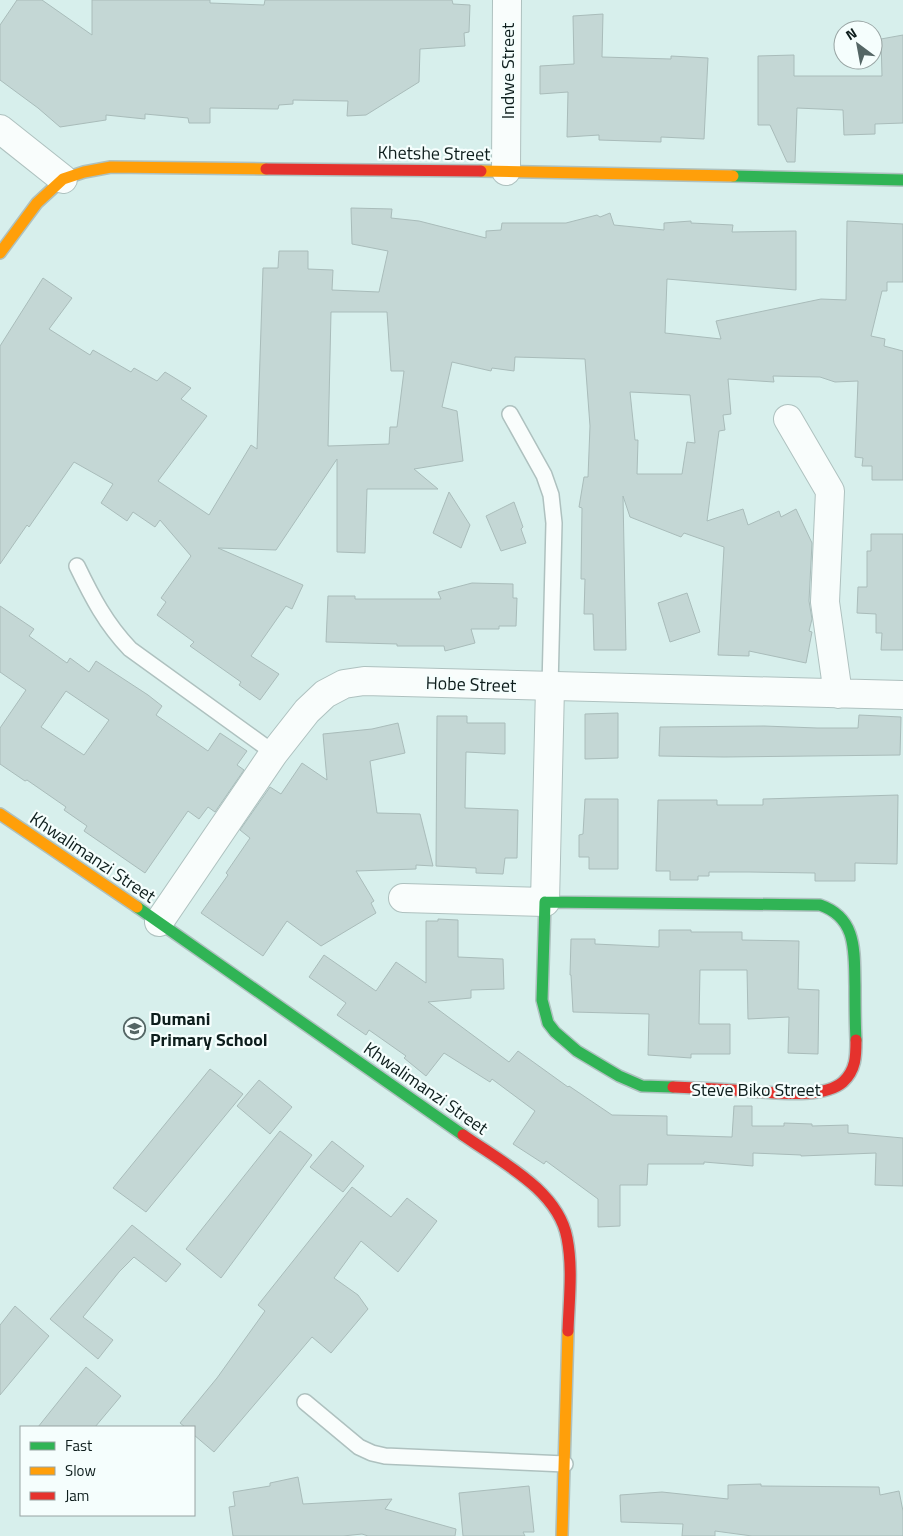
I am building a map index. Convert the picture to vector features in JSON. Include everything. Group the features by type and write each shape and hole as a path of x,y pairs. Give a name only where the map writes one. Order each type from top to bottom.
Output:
{"street":[{"name":"Indwe Street","path":"506,171 507,0"},
{"path":"0,129 63,179"},
{"name":"Khetshe Street","path":"0,253 37,203 63,179 84,172 111,167 506,171 903,180"},
{"path":"788,419 830,491 825,602 838,694"},
{"name":"Hobe Street","path":"159,922 274,753 306,711 324,694 344,684 364,681 903,695"},
{"name":"Steve Biko Street","path":"403,898 545,902 820,905 830,908 838,913 844,922 851,935 854,948 856,1059 853,1069 846,1080 835,1088 820,1092 801,1093 652,1087 628,1082 613,1074 564,1041 548,1023 543,1010 542,1000 545,902 550,687"},
{"name":"Khwalimanzi Street","path":"0,814 159,922 532,1184 548,1198 560,1215 568,1237 570,1264 562,1536"}],"lane":[{"path":"510,414 544,475 551,495 554,523 550,687"},
{"path":"77,566 104,618 130,649 274,753"},
{"path":"305,1402 359,1448 372,1453 385,1456 565,1464"}],"building":[{"path":"17,0 42,0 92,35 92,0 210,0 210,3 264,5 265,0 452,0 453,4 470,5 469,32 464,33 465,46 420,49 419,82 366,115 347,116 348,101 293,100 293,104 279,105 278,109 210,108 210,123 189,123 188,118 145,114 145,119 106,115 106,120 60,127 0,80 0,25"},
{"path":"603,14 602,57 671,59 671,56 708,58 704,139 661,137 661,142 599,140 599,135 567,137 568,92 540,94 540,66 574,64 573,16"},
{"path":"903,35 903,123 875,124 875,134 844,135 843,110 797,108 795,162 787,162 770,125 758,125 758,56 794,55 794,76 882,76 883,39"},
{"path":"351,208 392,209 391,218 419,221 486,238 486,231 501,230 502,223 566,223 597,215 600,217 610,213 614,225 664,230 664,223 691,221 691,223 733,225 732,232 796,231 796,290 667,279 665,333 721,339 716,321 821,299 846,300 847,221 903,224 903,282 887,282 887,291 882,291 871,336 885,339 884,346 903,351 903,480 872,480 872,466 862,466 863,458 855,457 858,381 835,382 820,377 773,376 774,382 728,379 731,414 723,415 725,430 719,431 707,521 743,509 748,525 779,511 781,517 796,509 812,543 809,601 812,619 809,631 812,632 806,663 749,651 749,656 718,655 724,547 684,533 681,537 630,517 623,496 626,650 594,650 593,614 584,614 585,579 581,579 582,508 579,507 584,477 588,477 590,426 585,359 515,357 514,371 492,368 491,371 452,362 442,407 457,411 463,461 414,469 438,489 367,489 365,553 337,552 337,459 276,550 218,548 303,585 292,609 286,606 251,656 279,674 260,700 239,685 241,682 190,646 194,642 157,615 166,602 161,598 191,556 160,520 155,527 133,512 127,521 101,503 113,484 74,462 29,527 27,525 0,564 0,346 43,278 72,298 49,329 90,355 93,350 131,372 134,368 157,381 165,372 191,388 181,399 207,416 158,481 209,515 251,445 257,449 263,268 278,268 279,251 308,251 308,269 333,270 332,290 379,292 388,251 352,244","holes":["331,312 387,312 391,371 404,371 397,427 390,427 389,444 328,446","630,392 690,395 695,443 687,442 682,474 637,474 638,440 635,440"]},
{"path":"449,492 470,525 461,548 433,533"},
{"path":"514,502 523,527 521,529 526,543 501,551 486,516"},
{"path":"871,534 903,534 903,650 881,650 882,633 876,633 876,614 857,613 858,587 867,587 867,551 871,551"},
{"path":"472,583 513,584 513,598 517,598 516,626 499,626 499,629 471,629 475,643 445,651 444,646 397,646 397,644 326,642 328,596 355,596 355,599 441,599 438,592"},
{"path":"687,593 700,632 670,642 658,603"},
{"path":"0,606 34,629 29,636 67,663 70,658 89,672 96,661 148,695 162,706 156,715 208,751 220,733 247,751 237,765 244,770 215,812 208,807 199,819 188,811 145,873 84,831 87,826 64,810 66,807 0,764 0,728 26,690 0,672","holes":["66,691 109,720 84,755 41,727"]},
{"path":"618,713 618,758 585,759 585,714"},
{"path":"859,715 901,717 900,755 659,756 660,727 764,726 858,728"},
{"path":"437,716 467,716 467,723 505,723 505,754 466,752 465,808 518,810 517,858 505,858 503,874 476,873 476,868 436,866"},
{"path":"398,723 405,753 370,761 377,813 420,814 433,866 416,865 416,869 356,871 374,901 371,903 376,913 321,946 287,921 263,956 201,913 228,875 226,873 250,838 240,830 270,787 281,794 302,763 327,780 323,734 372,729"},
{"path":"898,795 897,864 855,863 855,881 815,881 815,873 749,872 709,872 709,876 698,876 698,880 670,880 670,871 656,871 658,800 717,800 717,805 763,805 763,799"},
{"path":"585,799 618,799 618,869 589,869 589,857 579,857 579,835 583,834"},
{"path":"438,919 458,920 458,957 503,959 504,989 471,990 471,998 428,1002 509,1062 518,1051 568,1087 612,1115 667,1116 667,1135 732,1137 734,1106 752,1106 752,1126 784,1126 784,1123 812,1124 812,1126 848,1125 848,1133 903,1138 903,1186 875,1185 876,1153 801,1156 753,1153 753,1166 704,1162 704,1164 648,1164 647,1185 620,1185 620,1226 598,1227 598,1199 546,1161 544,1164 513,1144 535,1111 492,1079 490,1082 444,1053 426,1076 404,1058 406,1056 369,1030 366,1035 337,1015 346,1003 309,977 324,955 376,991 396,962 426,983 426,921 438,921"},
{"path":"659,930 742,932 742,940 799,941 798,989 819,990 818,1054 788,1053 789,1017 748,1019 747,970 700,970 699,1024 730,1024 730,1054 691,1054 691,1058 648,1055 649,1014 573,1012 570,975 571,939 595,939 595,944 659,947"},
{"path":"210,1069 243,1094 146,1212 113,1188"},
{"path":"259,1080 292,1107 270,1134 237,1106"},
{"path":"280,1131 312,1155 221,1278 186,1249"},
{"path":"332,1141 364,1166 343,1192 310,1167"},
{"path":"352,1187 391,1217 407,1198 437,1221 398,1272 361,1241 334,1278 358,1295 368,1309 331,1353 312,1337 214,1452 195,1436 195,1426 184,1426 180,1423 217,1378 265,1311 258,1305"},
{"path":"132,1225 181,1264 166,1282 134,1257 119,1272 83,1317 113,1340 98,1359 50,1319"},
{"path":"15,1306 49,1336 0,1395 0,1325"},
{"path":"86,1367 121,1396 96,1426 39,1426"},
{"path":"298,1477 303,1504 392,1499 385,1509 456,1529 455,1536 368,1536 362,1534 343,1536 233,1536 229,1507 235,1506 233,1492 270,1486 270,1483"},
{"path":"761,1484 761,1486 879,1487 880,1495 899,1491 903,1511 903,1536 752,1536 715,1531 715,1536 682,1536 683,1524 621,1522 620,1495 662,1492 728,1499 728,1485"},
{"path":"529,1486 534,1532 523,1532 525,1536 463,1536 459,1493"}],"traffic: fast":[{"path":"733,176 903,180"},
{"path":"545,902 820,905 832,911 848,928 854,949 856,1040"},
{"path":"545,902 542,1000 548,1023 555,1032 577,1051 619,1076 642,1086 673,1087"},
{"path":"137,907 463,1135"}],"traffic: slow":[{"path":"0,253 37,203 63,179 84,172 111,167 266,169"},
{"path":"481,171 733,176"},
{"path":"0,814 137,907"},
{"path":"562,1536 568,1331"}],"traffic: jam":[{"path":"266,169 481,171"},
{"path":"673,1087 796,1094 823,1091 834,1088 851,1073 855,1057 856,1040"},
{"path":"463,1135 510,1167 540,1191 562,1221 567,1238 570,1261 568,1331"}],"place":[{"name":"Dumani Primary School","path":"134,1028"}]}
